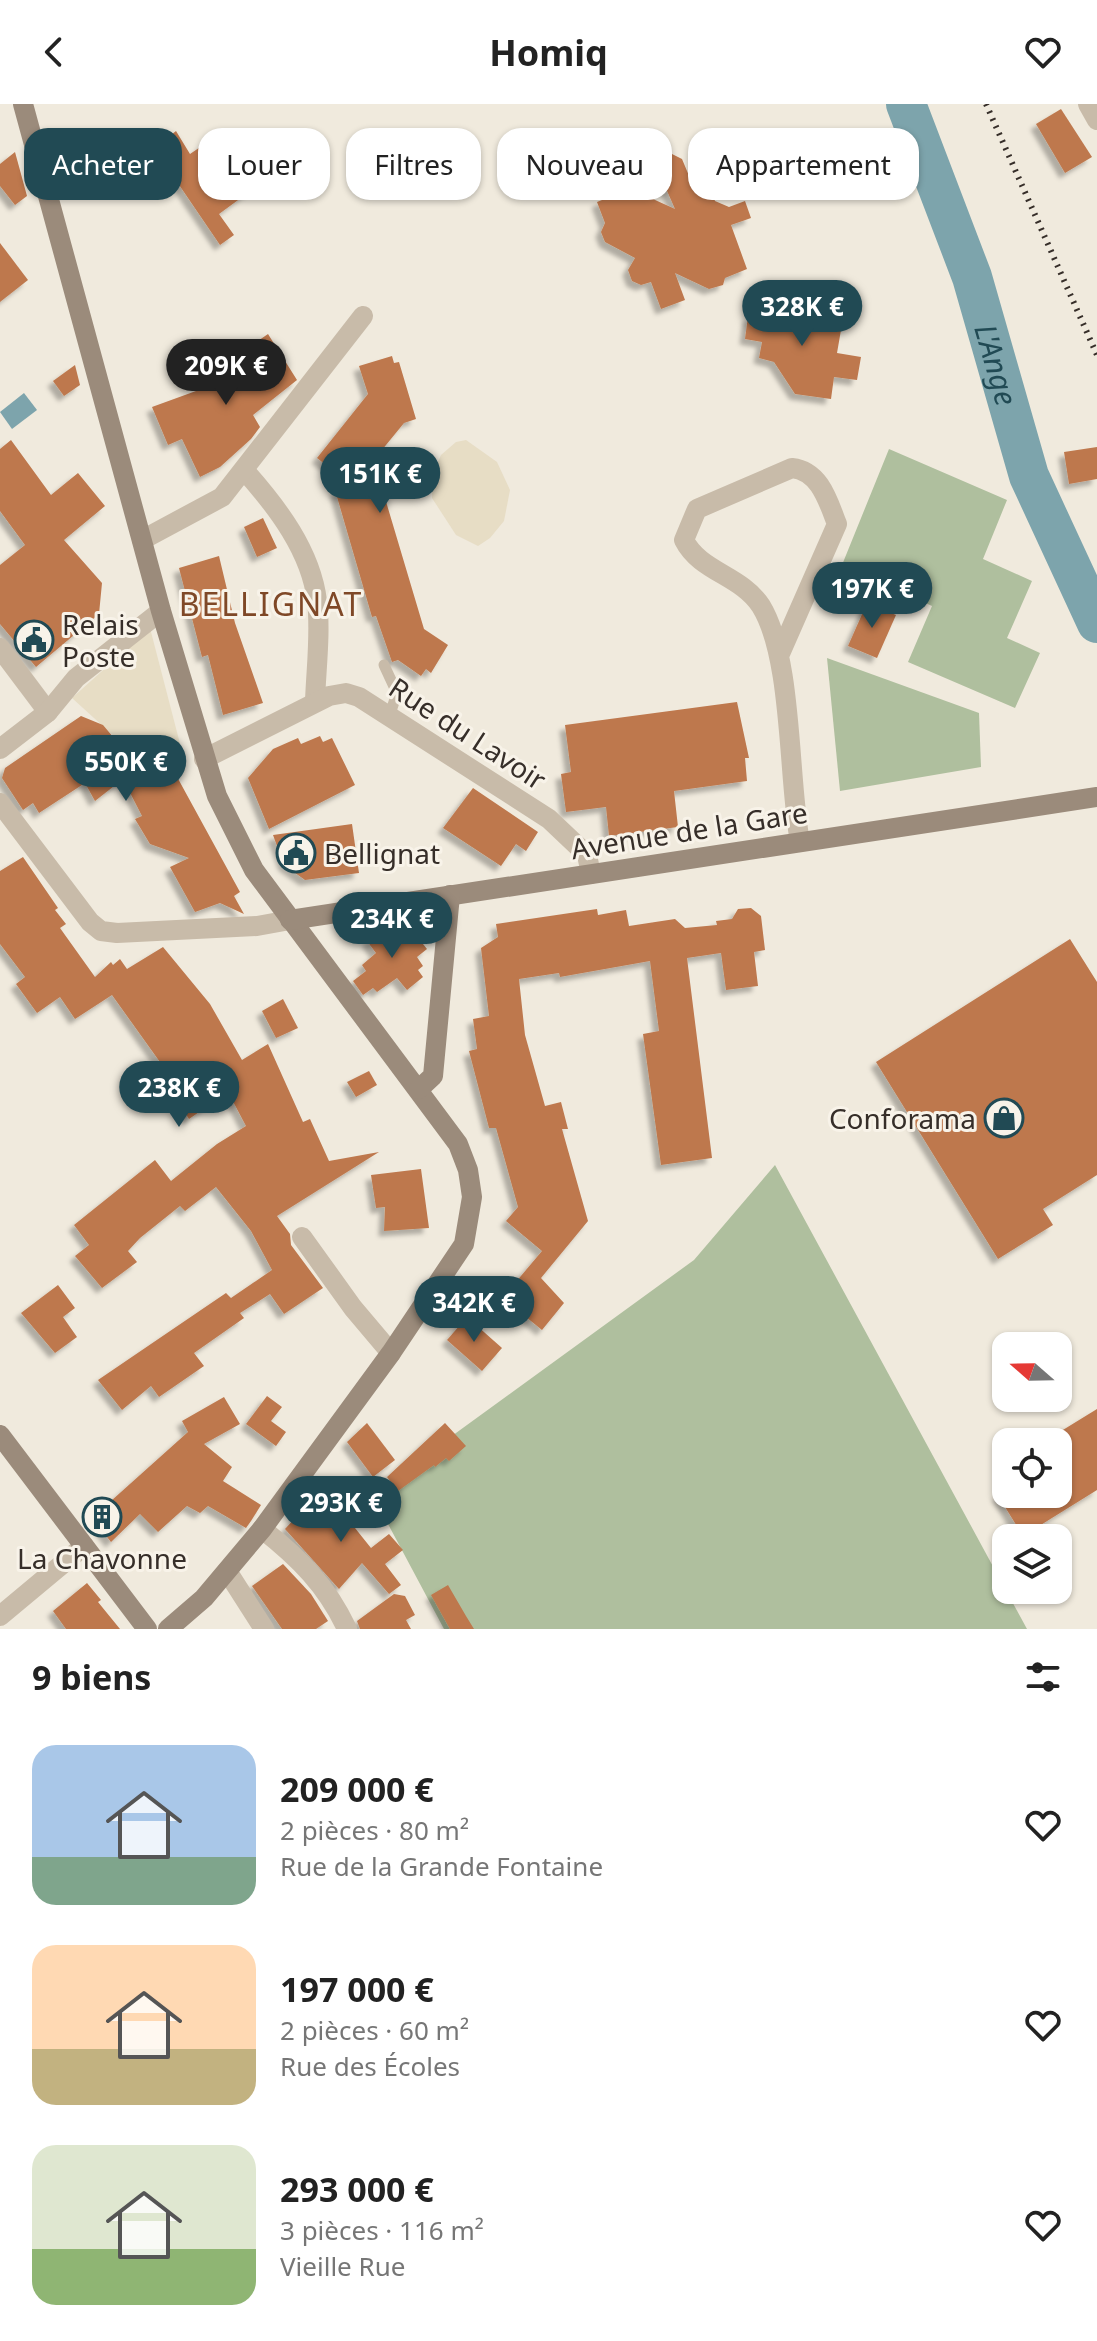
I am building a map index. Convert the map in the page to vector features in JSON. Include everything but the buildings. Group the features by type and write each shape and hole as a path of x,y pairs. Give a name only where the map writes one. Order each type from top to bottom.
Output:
{"main road":[{"path":"23,104 161,611 204,759 234,836 290,920 458,1144 468,1170 471,1221 464,1244 391,1353 262,1529 204,1598 168,1629"},
{"name":"Avenue de la Gare","path":"290,920 1097,797"},
{"path":"419,1089 433,1076 450,895"},
{"path":"0,1435 147,1629"}],"street":[{"path":"1088,104 1097,120"},
{"path":"142,540 222,497 363,316"},
{"path":"779,656 837,524 814,477 805,469 792,468 697,509 684,540 691,554 700,562 730,576 749,591 763,609 779,656 800,842"},
{"path":"245,471 283,517 303,556 317,600 315,702"},
{"path":"0,749 48,712 76,678 161,611"},
{"path":"0,648 48,712"},
{"name":"Rue du Lavoir","path":"204,759 315,702 346,693 390,714 549,819 587,855 591,874"},
{"path":"0,803 72,900 101,931 117,933 257,926 290,920"},
{"path":"302,1237 353,1308 391,1353"},
{"path":"262,1529 301,1559 334,1600 347,1629"},
{"path":"0,1616 84,1546"},
{"path":"227,1571 264,1629"}],"lane":[{"path":"384,665 397,693 390,714"}],"green space":[{"path":"889,449 1007,500 983,559 1032,581 1007,638 1040,653 1015,708 908,662 932,606 842,565"},
{"path":"827,658 979,713 981,767 840,791"},
{"path":"775,1165 992,1565 992,1604 1013,1604 1027,1629 444,1629 372,1494 694,1260"}],"shaded area":[{"path":"466,440 497,462 510,490 504,521 490,538 478,546 456,535 432,498 433,473 441,455 456,442"},
{"path":"150,628 185,763 149,781 116,738 72,698"}],"water":[{"path":"24,393 37,410 12,429 0,412"}],"waterway":[{"name":"L'Ange","path":"906,104 972,277 1029,476 1097,623"}],"railway":[{"path":"986,104 1097,355"}],"place":[{"name":"Relais Poste","path":"34,640"},
{"name":"Bellignat","path":"296,853"},
{"name":"Conforama","path":"1004,1118"},
{"name":"La Chavonne","path":"102,1517"}],"district":[{"name":"BELLIGNAT","path":"271,603"}]}
